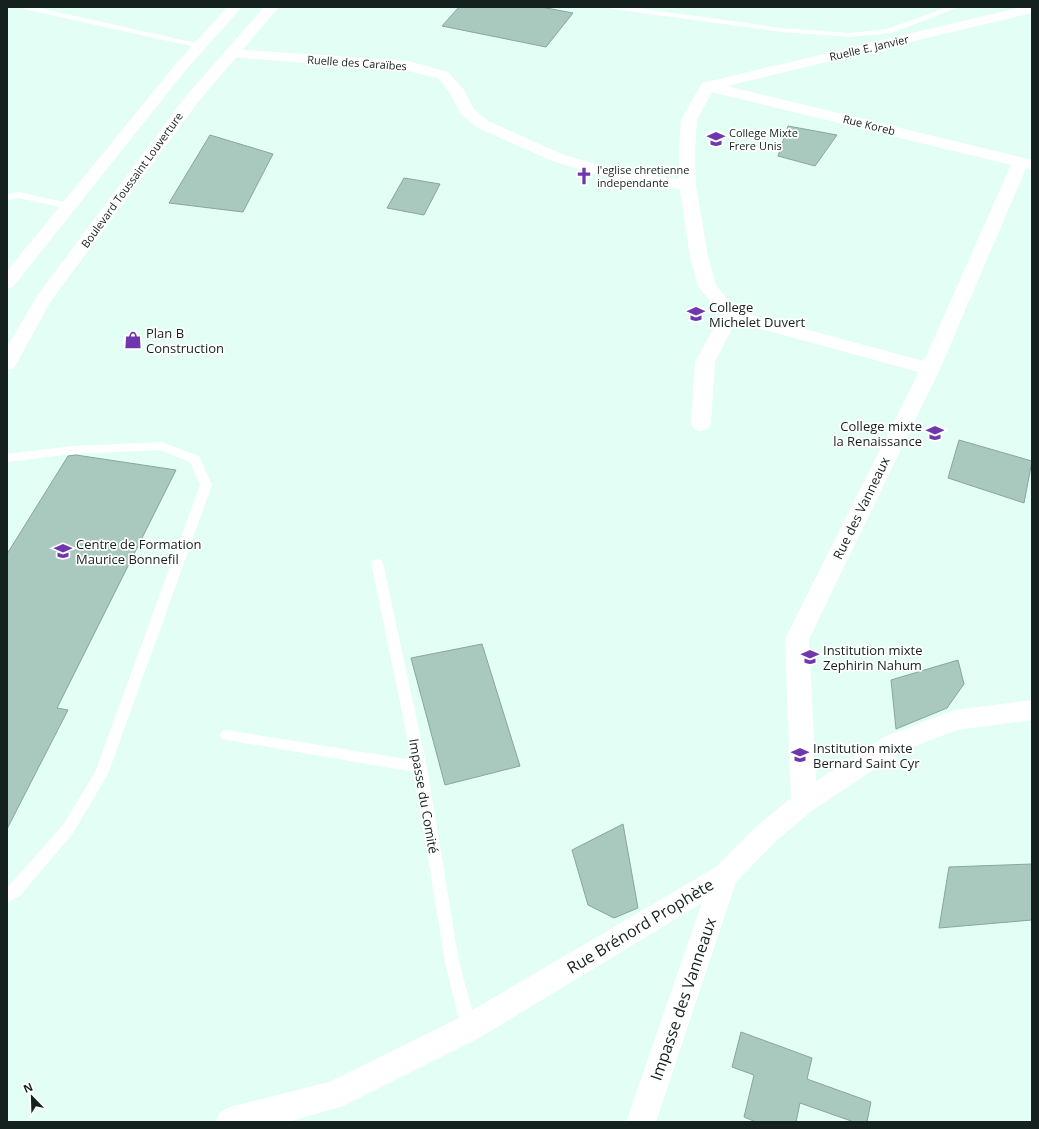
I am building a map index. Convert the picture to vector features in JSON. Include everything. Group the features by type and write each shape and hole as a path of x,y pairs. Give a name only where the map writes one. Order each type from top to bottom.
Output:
{"street":[{"path":"7,283 200,46 235,7"},
{"name":"Boulevard Toussaint Louverture","path":"7,364 43,300 192,99 231,52 272,7"},
{"name":"Ruelle E. Janvier","path":"707,86 1016,10 1032,9"},
{"name":"Ruelle des Caraïbes","path":"231,52 408,66 443,75 456,90 468,111 482,124 558,158 623,177 688,185"},
{"path":"707,86 690,120 687,150 688,185 699,257 707,286 730,315 930,369"},
{"name":"Rue Koreb","path":"707,86 1026,164"},
{"name":"Rue des Vanneaux","path":"804,802 796,639 930,369 1026,164"},
{"path":"701,424 704,362 730,315"},
{"name":"Rue Brénord Prophète","path":"230,1122 333,1096 469,1028 725,875 766,834 804,802 894,744 955,720 1032,710"},
{"name":"Impasse des Vanneaux","path":"641,1122 725,875"}],"lane":[{"path":"24,7 200,46"},
{"path":"613,7 782,30 850,35 888,31 955,7"},
{"path":"7,197 20,195 69,206"},
{"path":"7,458 74,450 161,446 196,459 206,484 101,774 68,829 15,891 7,896"},
{"name":"Impasse du Comité","path":"378,564 420,767 452,962 469,1028"},
{"path":"226,735 420,767"}],"building":[{"path":"459,7 541,7 573,13 546,47 442,26"},
{"path":"788,126 837,135 815,166 778,156"},
{"path":"210,135 273,154 243,212 169,203"},
{"path":"404,178 440,184 424,215 387,208"},
{"path":"959,440 1032,461 1024,503 948,478"},
{"path":"76,455 176,470 57,708 68,710 7,829 7,554 68,456"},
{"path":"482,644 520,766 445,785 411,658"},
{"path":"958,660 964,684 947,708 896,729 891,680"},
{"path":"623,824 638,908 614,918 588,905 572,850"},
{"path":"1032,864 1032,920 939,928 949,867"},
{"path":"741,1032 812,1058 807,1079 871,1102 867,1122 854,1122 800,1103 796,1122 756,1122 744,1117 754,1075 732,1067"}],"place":[{"name":"College Mixte Frere Unis","path":"716,139"},
{"name":"l'eglise chretienne independante","path":"584,176"},
{"name":"College Michelet Duvert","path":"696,314"},
{"name":"Plan B Construction","path":"133,340"},
{"name":"College mixte la Renaissance","path":"935,433"},
{"name":"Centre de Formation Maurice Bonnefil","path":"63,551"},
{"name":"Institution mixte Zephirin Nahum","path":"810,657"},
{"name":"Institution mixte Bernard Saint Cyr","path":"800,755"}]}
